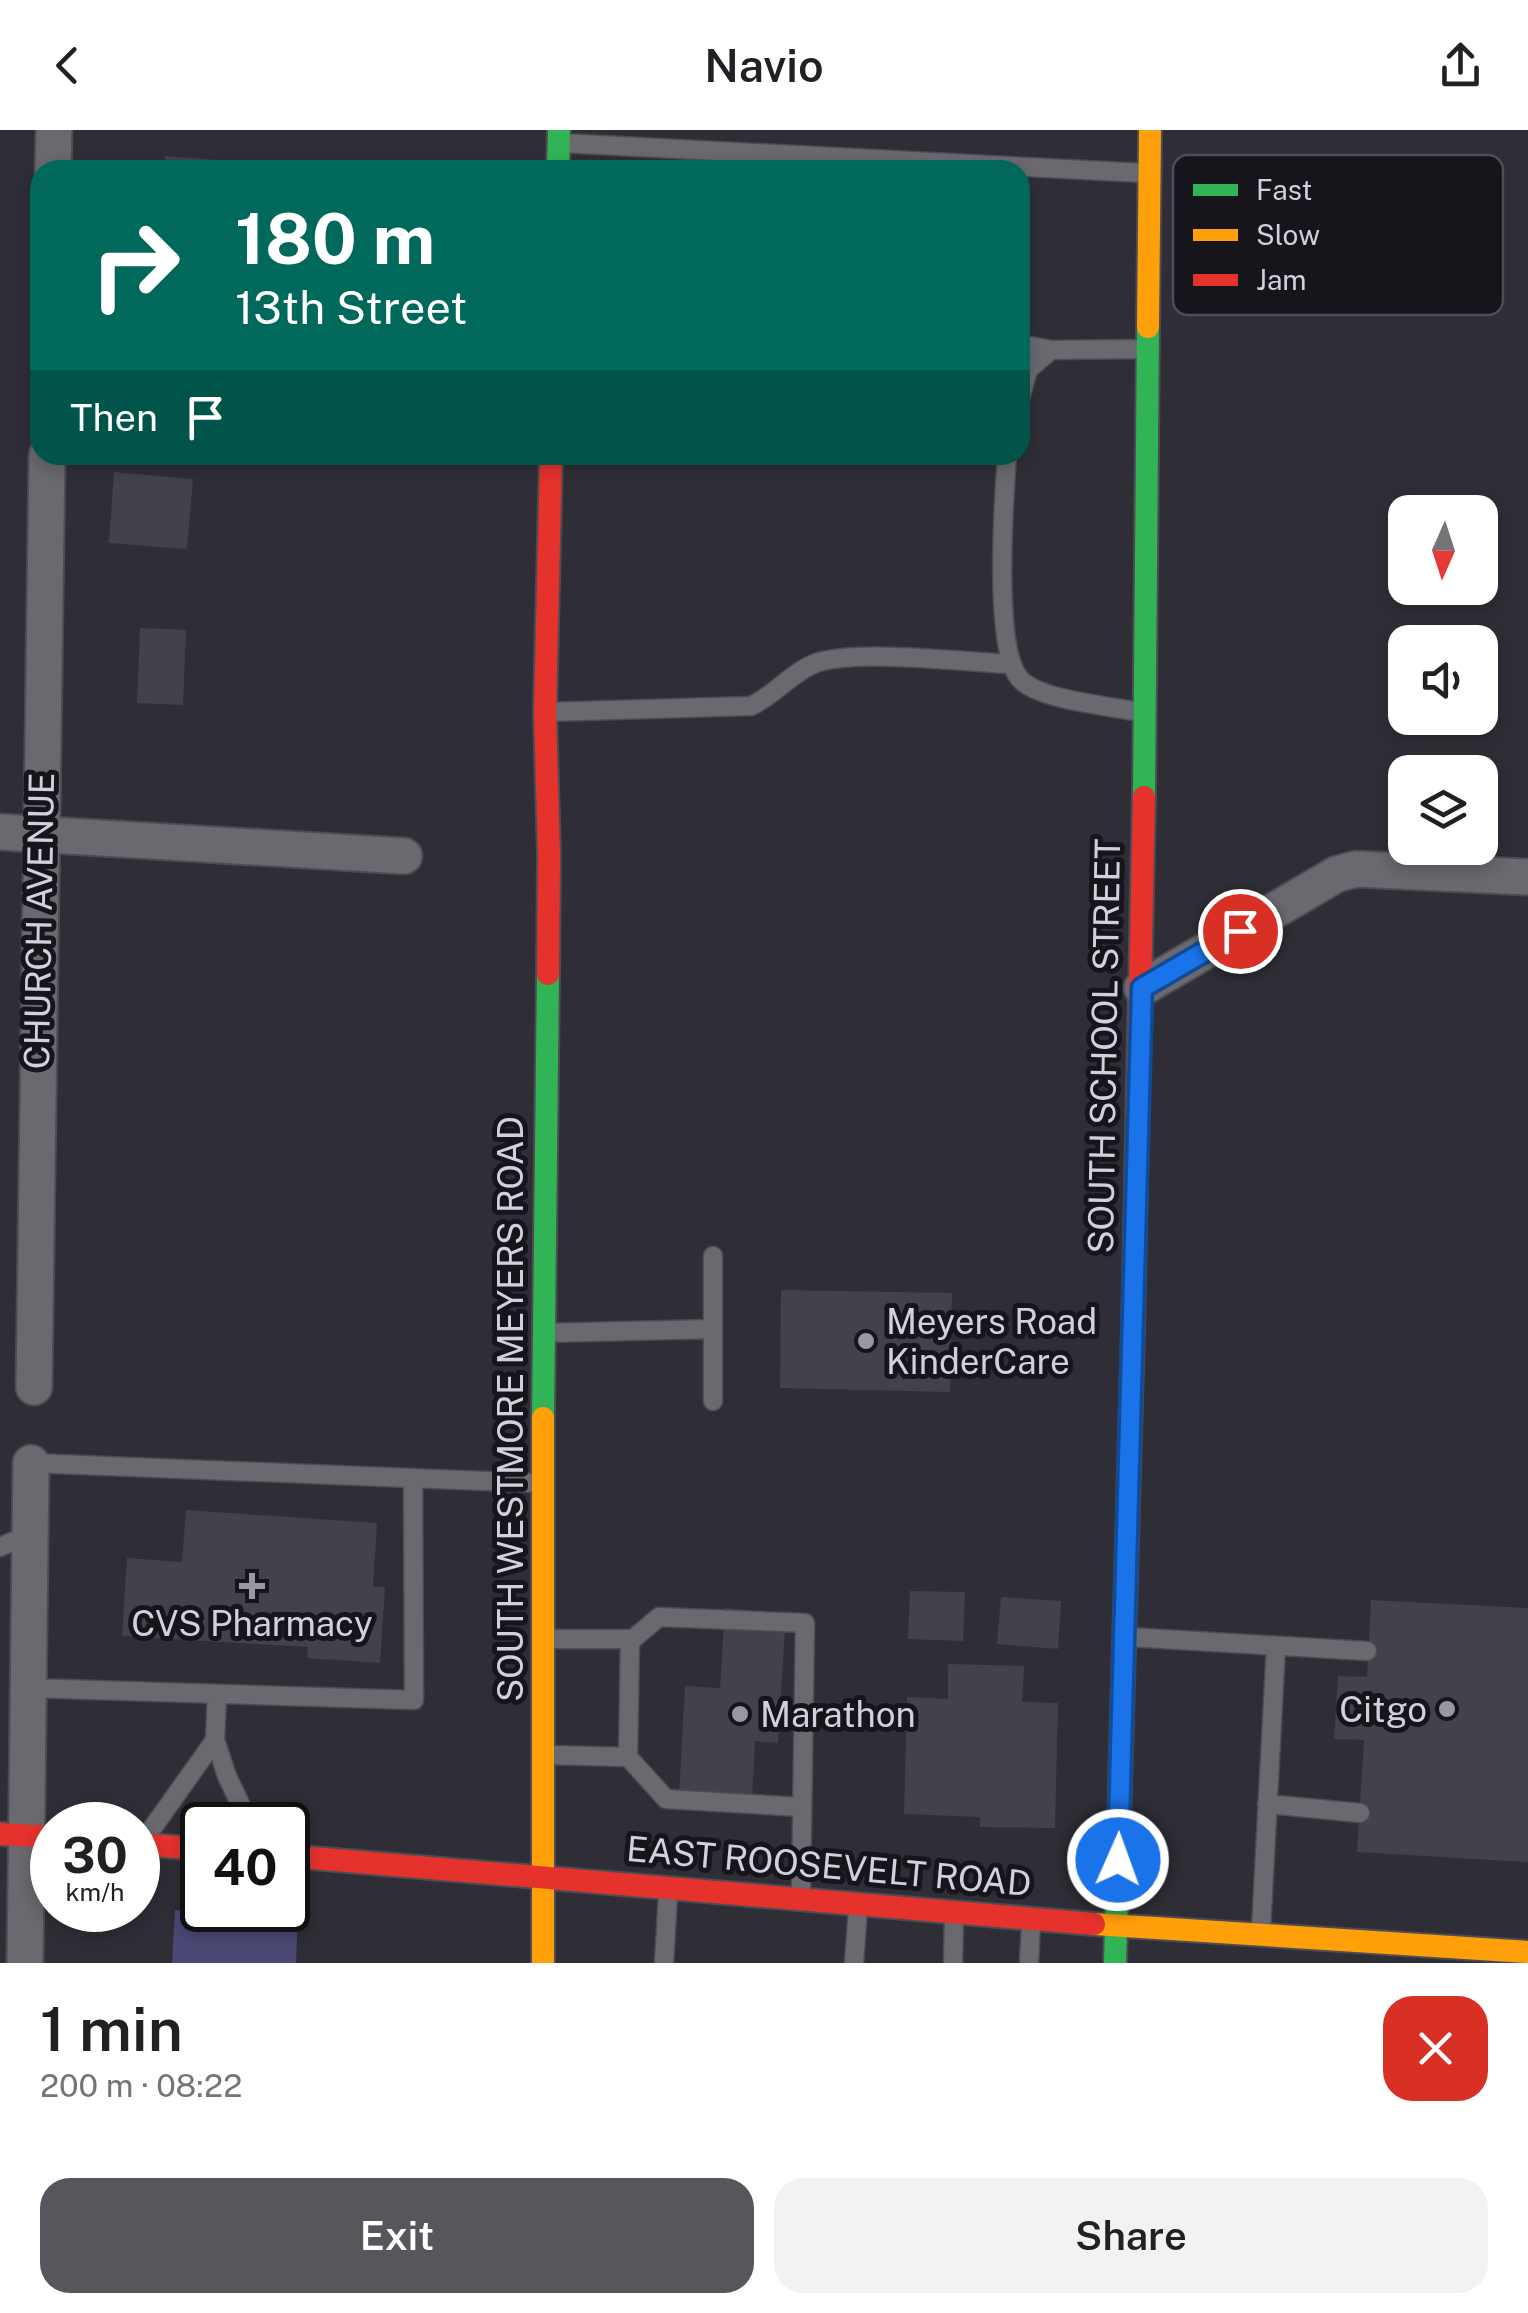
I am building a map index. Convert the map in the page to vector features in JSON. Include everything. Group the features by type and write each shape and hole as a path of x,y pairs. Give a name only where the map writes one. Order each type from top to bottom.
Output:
{"street":[{"path":"53,160 54,130"},
{"name":"SOUTH SCHOOL STREET","path":"1115,1963 1142,988 1150,130"},
{"name":"CHURCH AVENUE","path":"34,1387 48,465"},
{"name":"SOUTH WESTMORE MEYERS ROAD","path":"542,1963 542,1333 549,856 544,712 550,465"},
{"path":"0,832 404,856"},
{"path":"1142,988 1337,874 1356,869 1528,877"},
{"path":"25,1963 29,1688 15,1541 31,1463"},
{"name":"EAST ROOSEVELT ROAD","path":"310,1858 1260,1936 1287,1944 1402,1954 1528,1952"}],"lane":[{"path":"558,136 932,160"},
{"path":"1030,166 1150,174"},
{"path":"1030,346 1051,350 1148,348"},
{"path":"1030,368 1051,350"},
{"path":"1006,465 1002,523 1006,622 1012,664 1021,680 1045,693 1144,713"},
{"path":"544,712 751,706 814,664 845,657 1012,664"},
{"path":"713,1401 714,1256"},
{"path":"542,1333 713,1330"},
{"path":"31,1463 543,1483"},
{"path":"29,1688 414,1700 413,1478"},
{"path":"544,1639 630,1639 659,1616 805,1622 801,1898"},
{"path":"1124,1637 1367,1651"},
{"path":"630,1639 628,1758 666,1799 802,1808"},
{"path":"1260,1936 1276,1646"},
{"path":"217,1694 215,1740 239,1802"},
{"path":"160,1815 215,1740"},
{"path":"544,1755 628,1758"},
{"path":"1267,1804 1360,1813"},
{"path":"664,1963 668,1886"},
{"path":"854,1963 859,1903"},
{"path":"953,1963 954,1912"},
{"path":"1029,1963 1031,1918"}],"shaded area":[{"path":"175,1910 180,1910 180,1932 297,1932 296,1963 172,1963"}],"building":[{"path":"165,156 218,160 165,160"},
{"path":"114,472 193,479 187,549 109,543"},
{"path":"140,628 186,630 183,705 137,703"},
{"name":"Meyers Road KinderCare","path":"781,1290 952,1293 950,1392 780,1388"},
{"name":"CVS Pharmacy","path":"186,1510 377,1523 373,1586 385,1587 380,1663 307,1658 308,1647 122,1636 127,1558 182,1562"},
{"path":"910,1591 965,1592 963,1641 908,1639"},
{"path":"1001,1597 1061,1601 1058,1649 997,1644"},
{"name":"Citgo","path":"1371,1600 1528,1608 1528,1862 1357,1852 1364,1740 1334,1739 1338,1676 1367,1677"},
{"name":"Marathon","path":"725,1608 786,1613 778,1743 755,1741 752,1800 679,1794 685,1686 720,1688"},
{"path":"948,1664 1024,1666 1022,1702 1058,1703 1055,1828 980,1827 980,1817 904,1814 907,1697 948,1699"}],"traffic: fast":[{"path":"558,160 559,130"},
{"path":"1144,797 1148,327"},
{"path":"543,1418 548,974"},
{"path":"1115,1963 1133,1330"}],"traffic: slow":[{"path":"1148,327 1150,130"},
{"path":"543,1418 543,1963"},
{"path":"1094,1924 1528,1952"}],"traffic: jam":[{"path":"548,974 545,712 551,465"},
{"path":"1133,1330 1144,797"},
{"path":"0,1834 30,1836"},
{"path":"160,1846 180,1847"},
{"path":"310,1858 1094,1924"}],"place":[{"name":"Meyers Road KinderCare","path":"866,1341"},
{"name":"CVS Pharmacy","path":"252,1586"},
{"name":"Citgo","path":"1447,1709"},
{"name":"Marathon","path":"740,1714"}],"route":[{"path":"1118,1860 1142,988 1240,931"}]}
